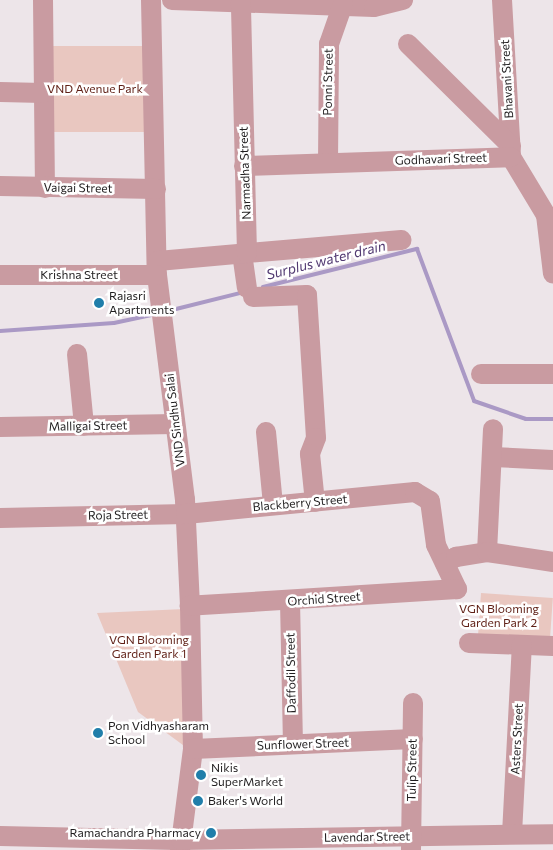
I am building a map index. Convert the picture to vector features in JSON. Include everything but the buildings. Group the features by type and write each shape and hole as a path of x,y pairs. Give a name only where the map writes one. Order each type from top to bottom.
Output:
{"street":[{"path":"44,0 45,188"},
{"name":"VND Sindhu Salai","path":"151,0 157,268 186,514 190,606 193,748 181,845"},
{"path":"172,0 343,4 374,7 403,0"},
{"name":"Bhavani Street","path":"502,0 511,152"},
{"name":"Narmadha Street","path":"241,3 245,253 250,292 307,294 316,438 310,454 315,502"},
{"name":"Ponni Street","path":"328,163 329,44 343,4"},
{"path":"408,44 511,152 549,214 553,274"},
{"path":"0,92 44,93"},
{"name":"Godhavari Street","path":"244,166 511,152"},
{"name":"Vaigai Street","path":"0,186 156,189"},
{"path":"157,268 245,253 400,240"},
{"name":"Krishna Street","path":"0,275 157,268"},
{"path":"77,354 84,426"},
{"path":"481,374 553,374"},
{"path":"0,422 0,427"},
{"name":"Malligai Street","path":"0,427 175,424"},
{"path":"486,552 493,457 492,429"},
{"path":"266,432 273,506"},
{"path":"493,457 553,460"},
{"name":"Blackberry Street","path":"186,514 415,492 430,501 436,546 446,563"},
{"name":"Roja Street","path":"0,518 186,514"},
{"path":"446,563 456,557 486,552 553,562"},
{"name":"Orchid Street","path":"190,606 457,590 446,563"},
{"name":"Daffodil Street","path":"290,601 293,744"},
{"path":"469,643 553,646"},
{"name":"Asters Street","path":"512,834 522,645"},
{"name":"Tulip Street","path":"411,843 413,703"},
{"name":"Sunflower Street","path":"193,748 413,740"},
{"name":"Lavendar Street","path":"0,836 86,843 181,845 411,843 512,834 553,834"}],"green space":[{"name":"VND Avenue Park","path":"44,46 146,46 146,132 44,132"},
{"name":"VGN Blooming Garden Park 2","path":"481,593 553,598 550,643 478,638"},
{"name":"VGN Blooming Garden Park 1","path":"184,609 187,748 138,712 97,613"}],"waterway":[{"name":"Surplus water drain","path":"263,287 417,249 474,401 526,419 553,419"},
{"name":"Surplus water drain","path":"168,311 244,292"},
{"name":"Surplus water drain","path":"0,331 114,323 156,314"}],"place":[{"name":"Rajasri Apartments","path":"99,303"},
{"name":"Pon Vidhyasharam School","path":"98,733"},
{"name":"Nikis SuperMarket","path":"201,775"},
{"name":"Baker's World","path":"198,801"},
{"name":"Ramachandra Pharmacy","path":"211,833"}]}
